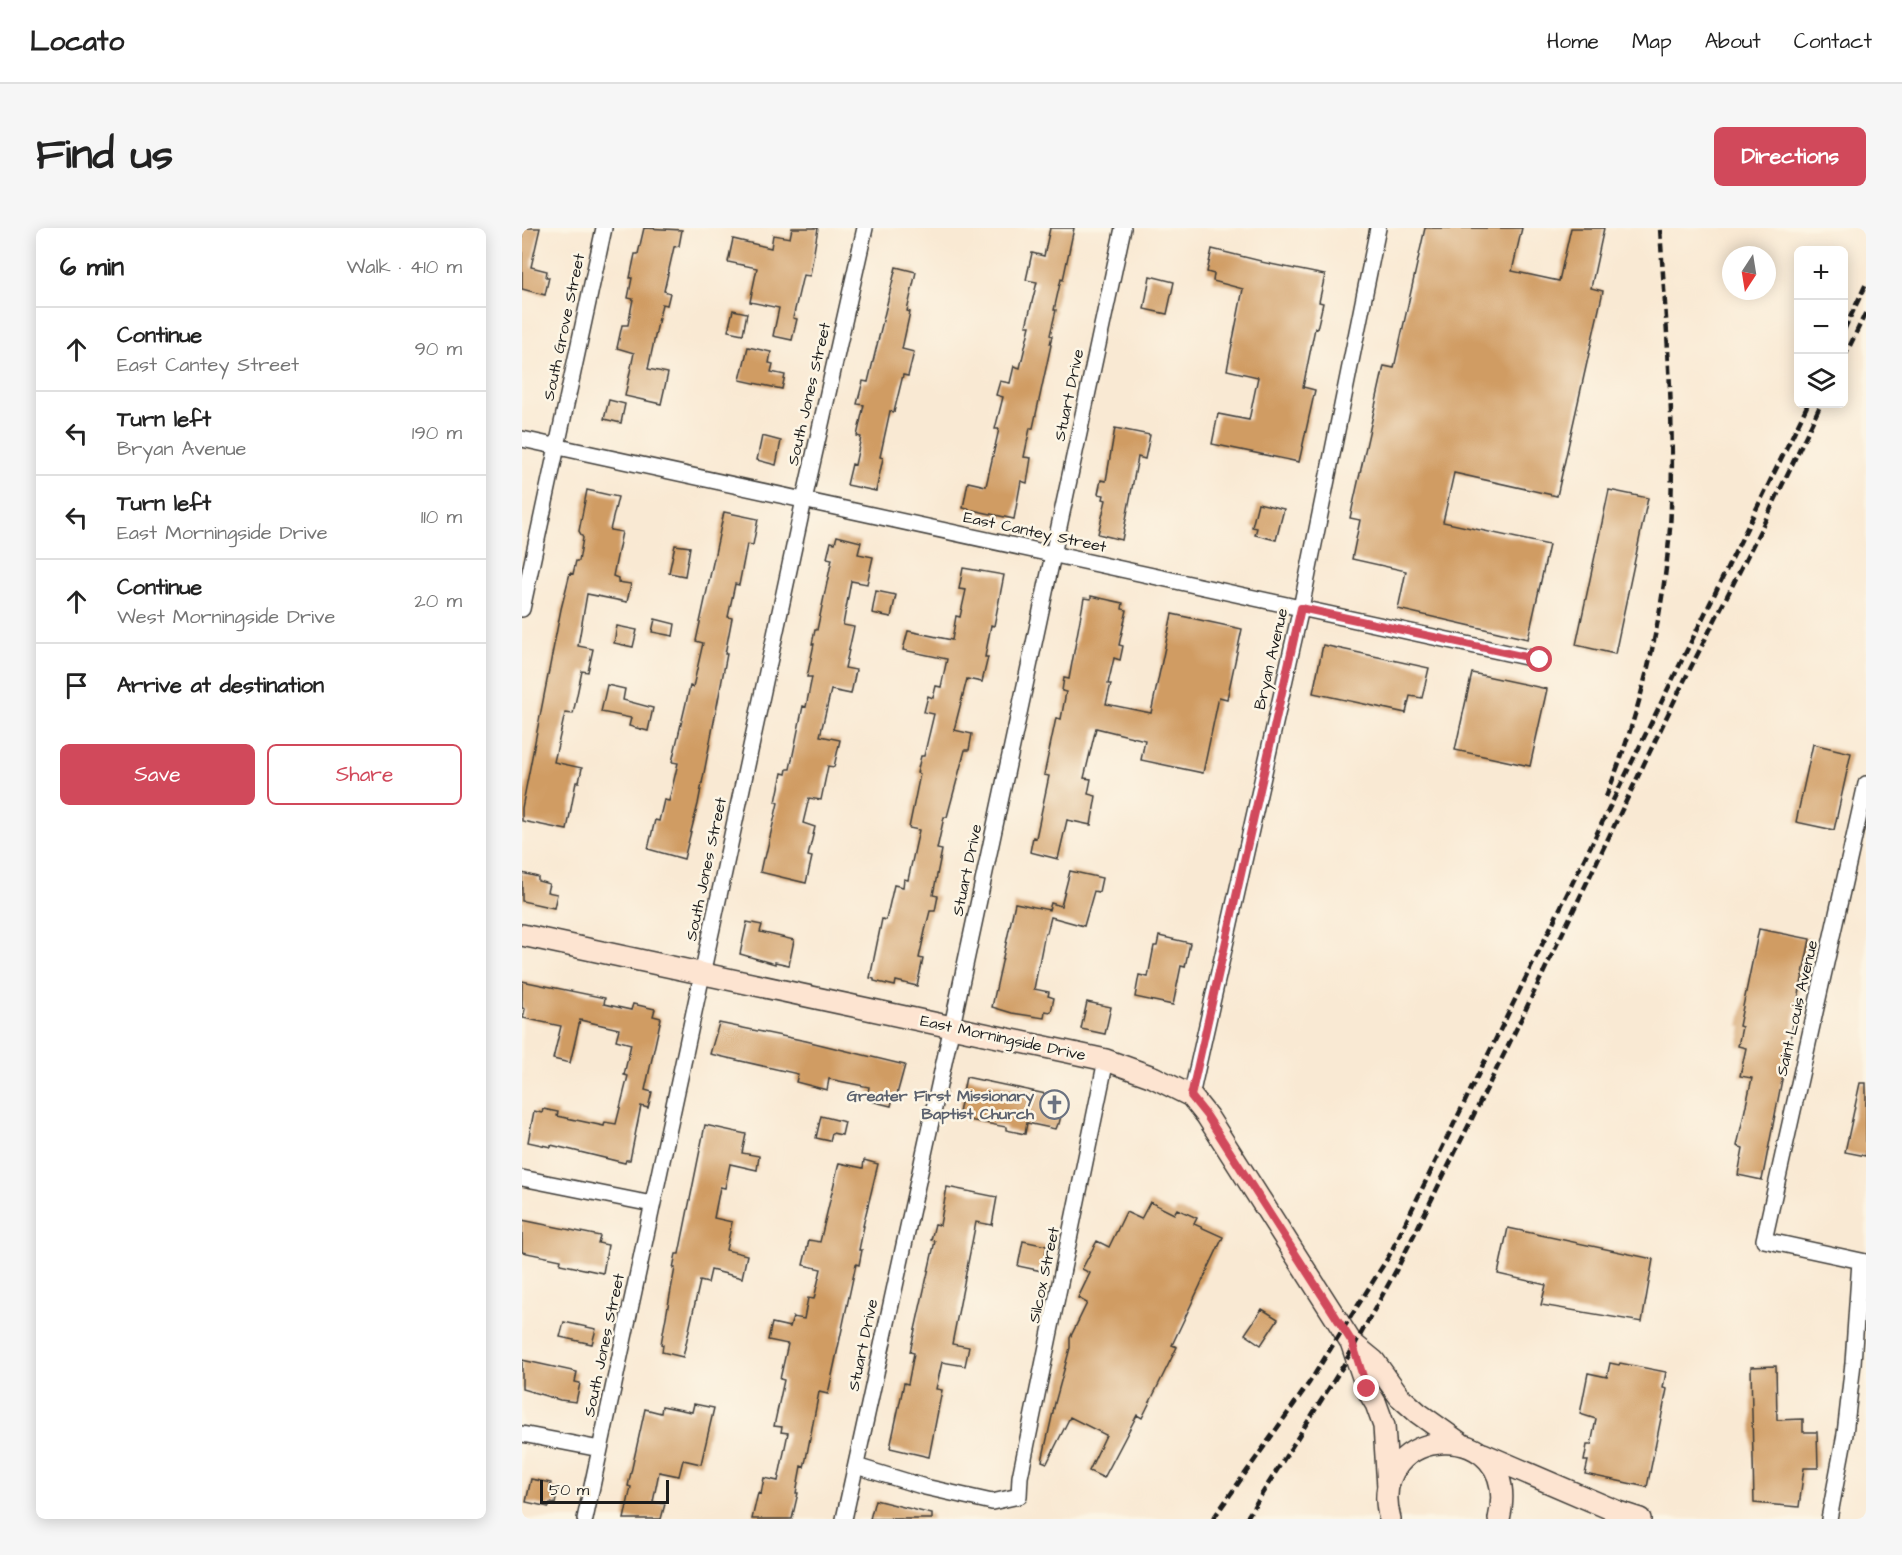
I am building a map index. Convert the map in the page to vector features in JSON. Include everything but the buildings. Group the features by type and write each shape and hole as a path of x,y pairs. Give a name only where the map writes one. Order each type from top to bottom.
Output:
{"street":[{"name":"South Grove Street","path":"522,609 604,228"},
{"name":"South Jones Street","path":"585,1519 865,228"},
{"name":"Stuart Drive","path":"844,1519 1123,228"},
{"name":"Bryan Avenue","path":"1191,1096 1301,608 1378,228"},
{"name":"East Cantey Street","path":"522,439 1540,660"},
{"name":"Saint Louis Avenue","path":"1863,1261 1764,1240 1866,784"},
{"name":"East Morningside Drive","path":"522,935 1106,1060 1153,1077 1191,1096 1207,1116 1352,1342"},
{"name":"Silcox Street","path":"856,1466 992,1502 1019,1496 1020,1477 1106,1060"},
{"path":"522,1178 652,1204"},
{"path":"1829,1519 1846,1422 1863,1261"},
{"path":"1352,1342 1374,1361 1400,1396 1418,1413 1461,1444 1618,1512 1640,1519"},
{"path":"1352,1342 1367,1389 1377,1404 1384,1426 1386,1504 1390,1519"},
{"path":"522,1434 600,1449"},
{"path":"1381,1519 1387,1488 1397,1465 1412,1451 1431,1443 1461,1444"},
{"path":"1483,1454 1499,1479 1503,1502 1499,1519"}],"railway":[{"path":"1606,797 1640,698 1656,631 1667,563 1672,453 1660,228"},
{"path":"1848,322 1866,284"},
{"path":"1846,354 1866,312"},
{"path":"1213,1519 1309,1383 1389,1256 1806,408"},
{"path":"1246,1519 1343,1366 1398,1267 1819,408"}],"place":[{"name":"Greater First Missionary Baptist Church","path":"1055,1105"}],"route":[{"path":"1367,1389 1352,1342 1207,1116 1191,1096 1301,608 1540,660"}]}
